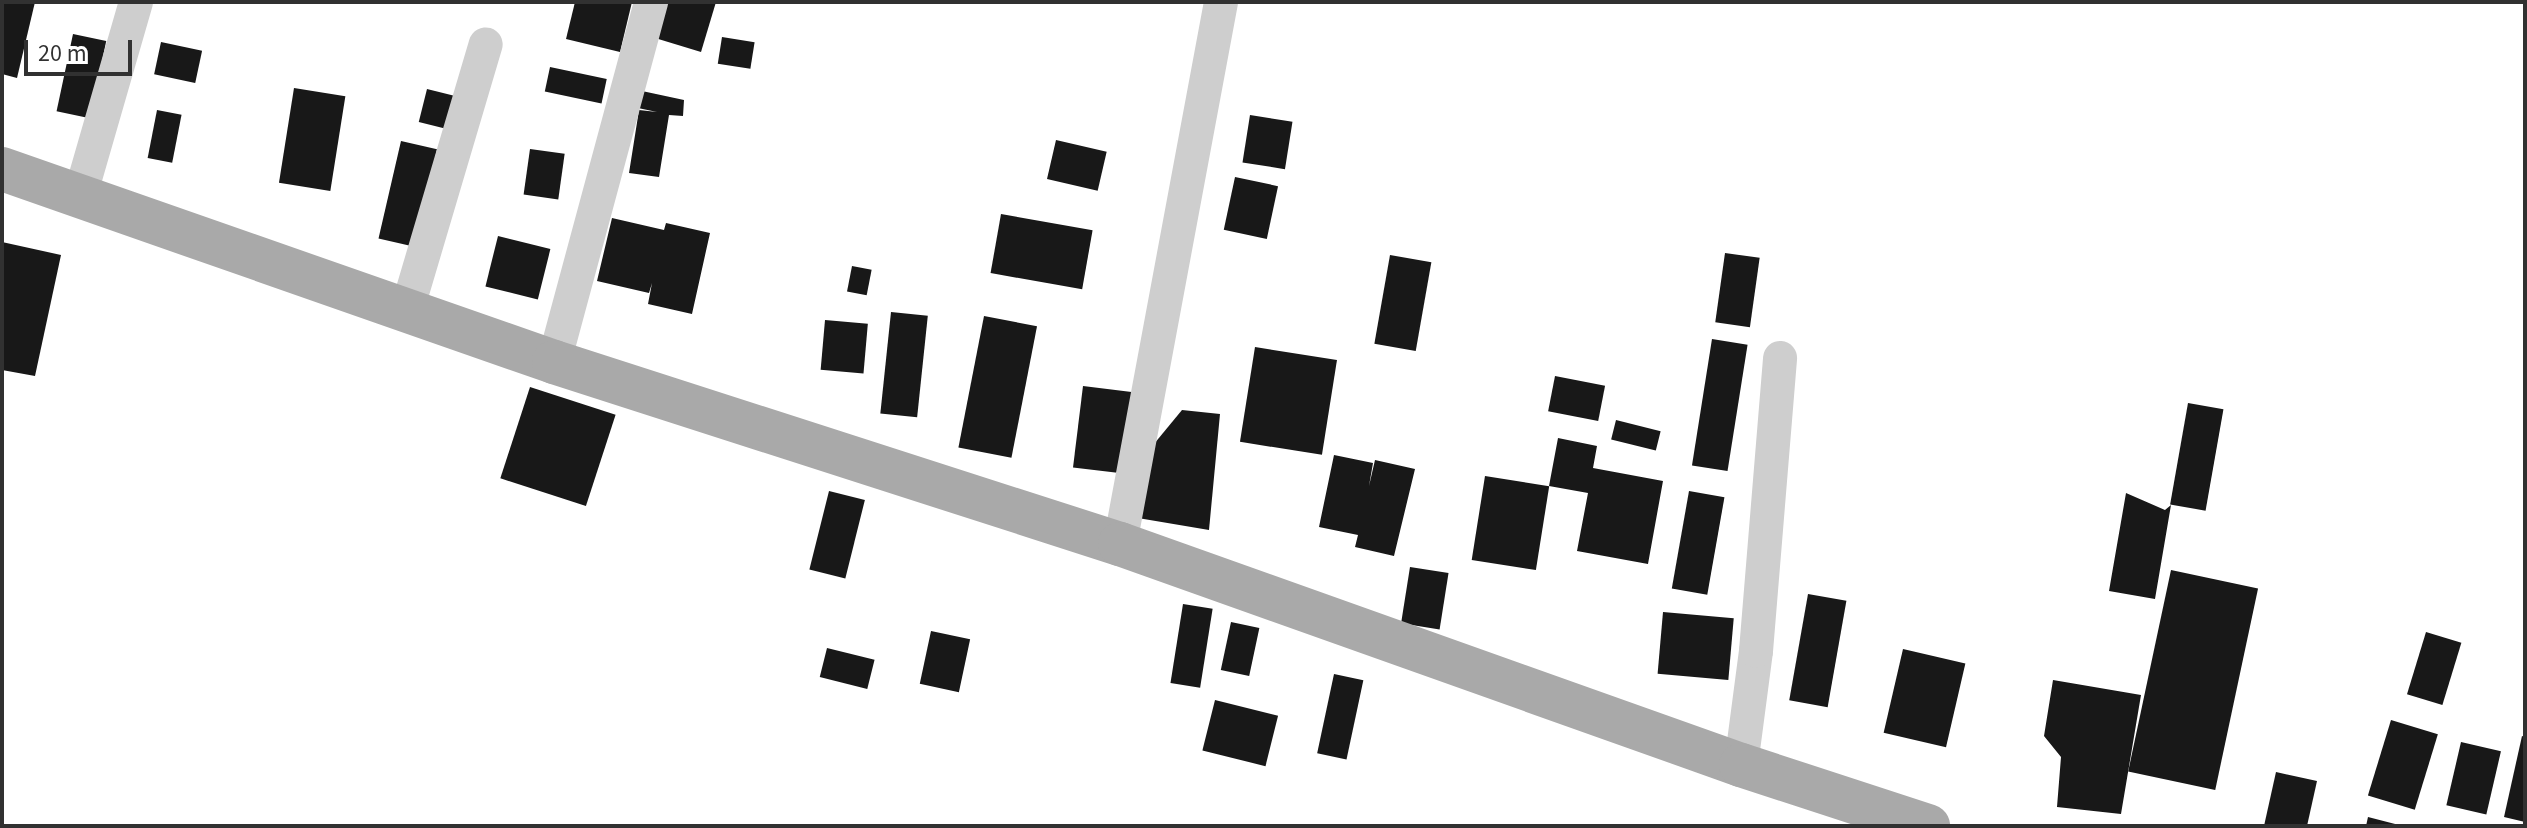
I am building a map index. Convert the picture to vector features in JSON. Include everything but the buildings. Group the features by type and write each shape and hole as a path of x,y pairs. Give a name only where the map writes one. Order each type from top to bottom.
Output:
{"main road":[{"path":"2,169 554,362 1120,544 1741,765 1928,826"}],"street":[{"path":"80,196 136,2"},
{"path":"554,362 651,2"},
{"path":"1120,544 1221,2"},
{"path":"407,310 486,44"},
{"path":"1741,765 1756,651 1780,358"}]}
